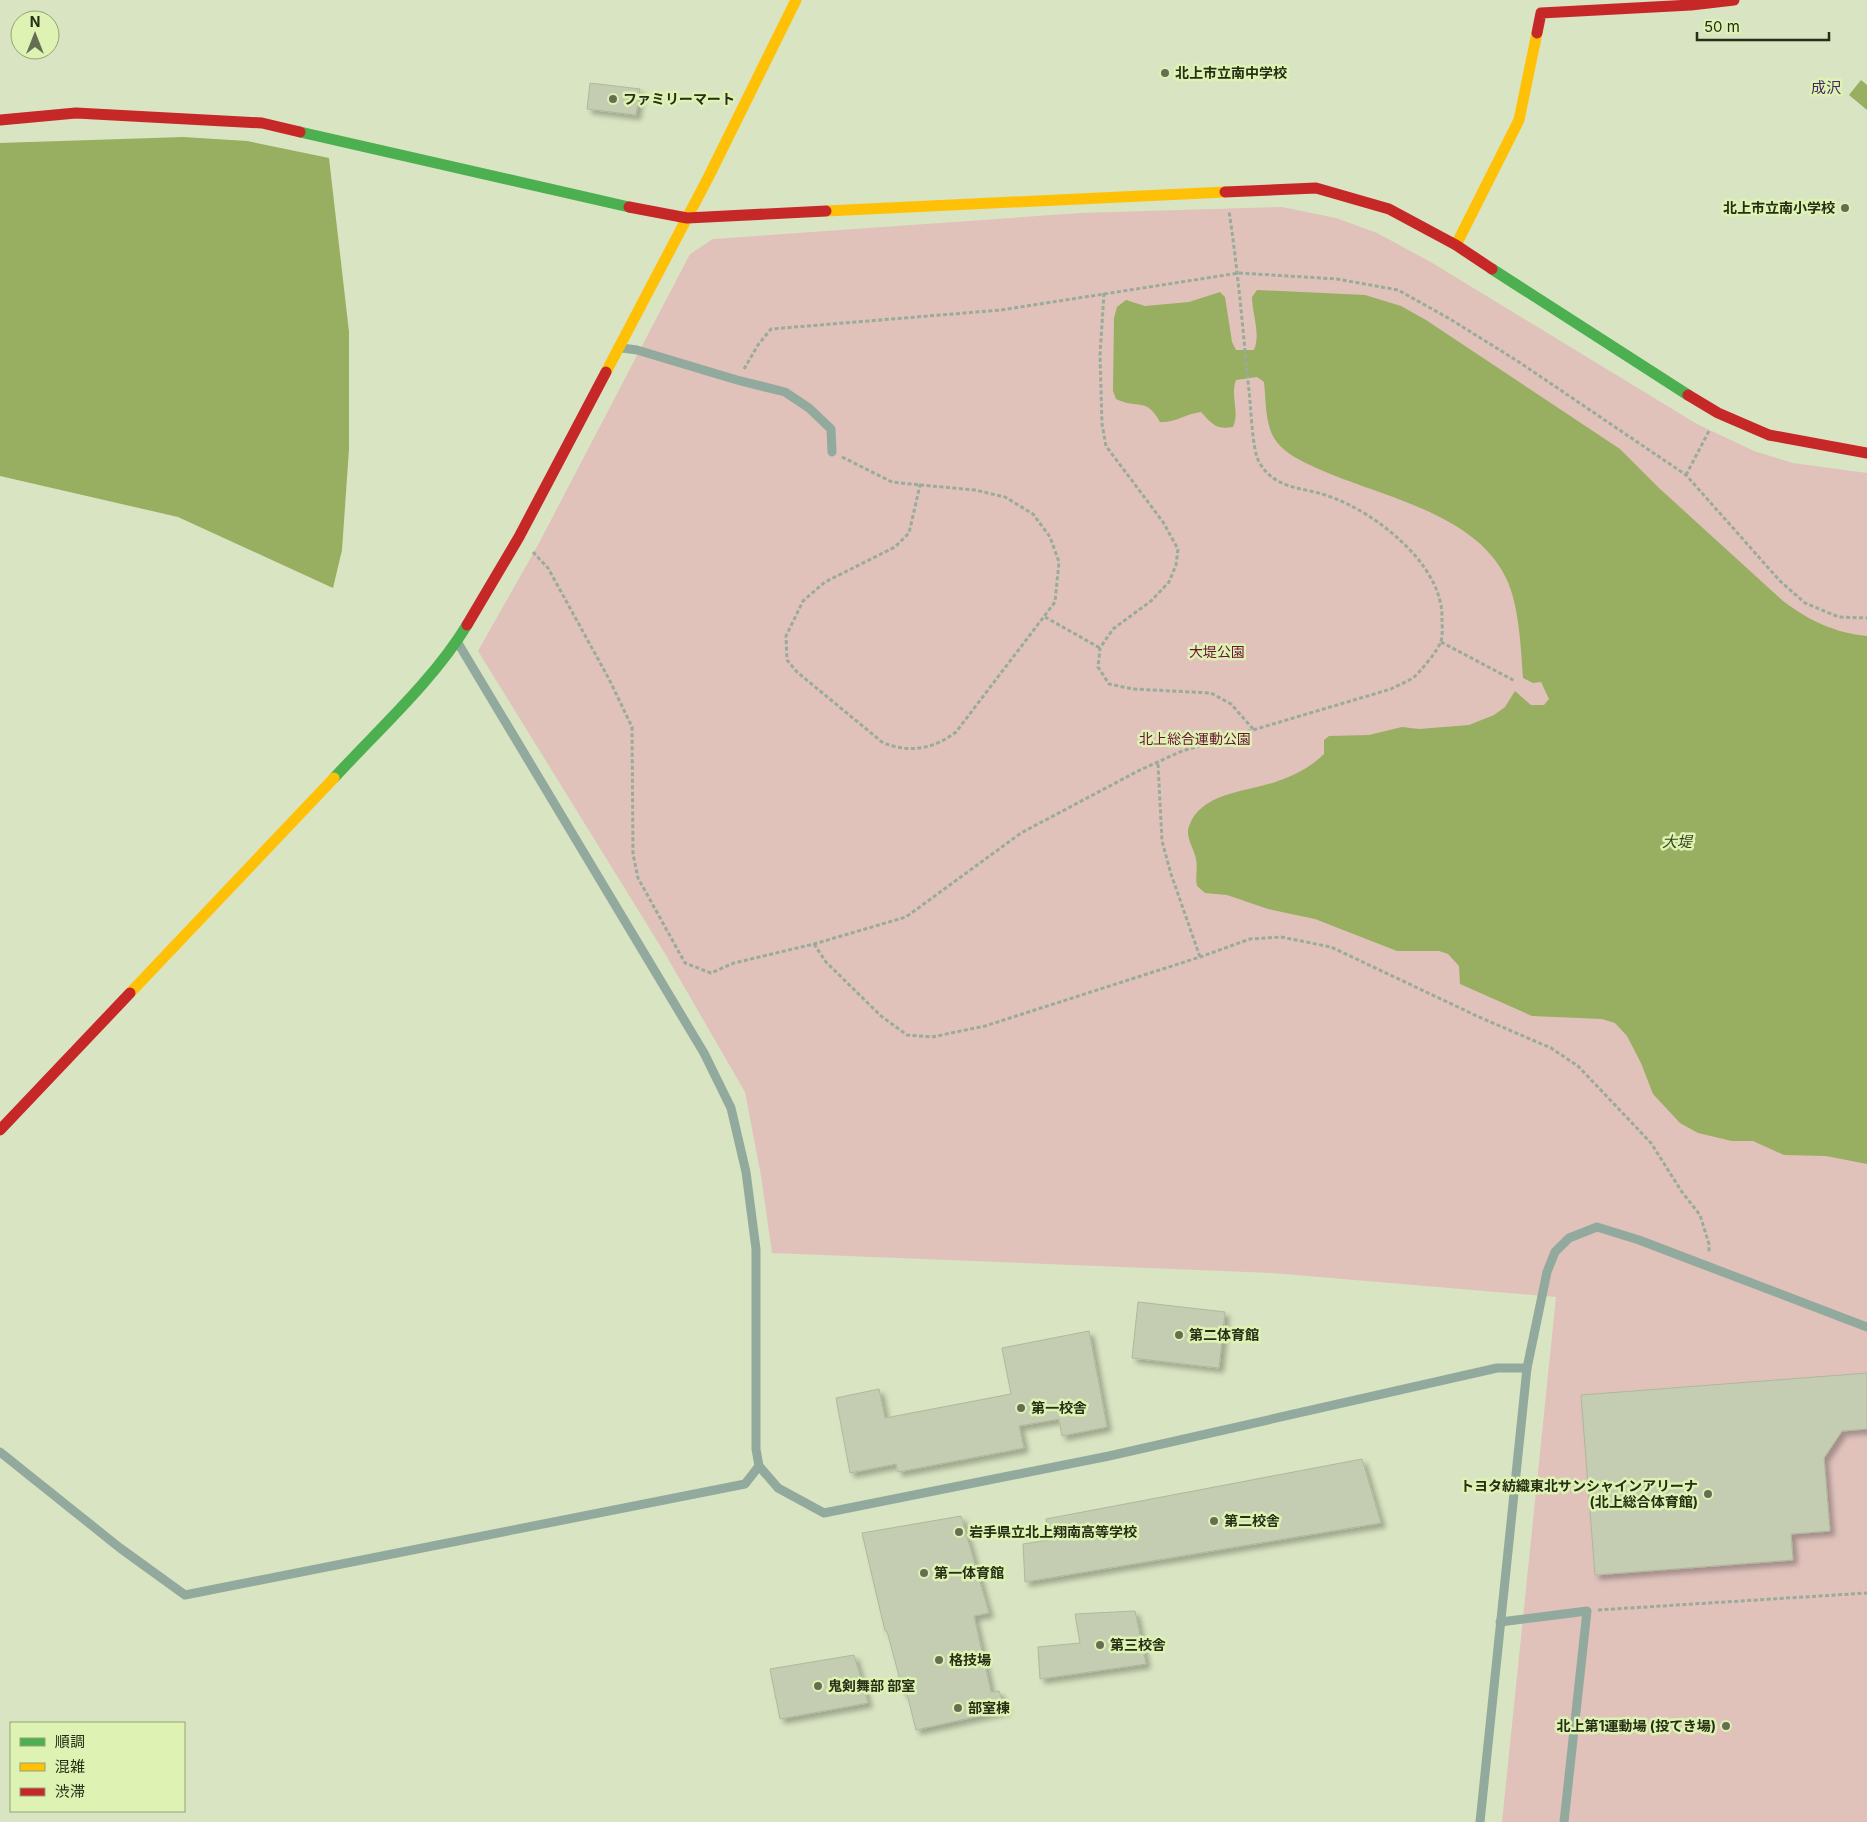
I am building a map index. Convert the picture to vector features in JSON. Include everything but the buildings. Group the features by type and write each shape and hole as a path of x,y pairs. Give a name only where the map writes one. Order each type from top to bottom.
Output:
{"street":[{"path":"0,1130 408,699 457,641 519,537 687,218 796,0"},
{"path":"1456,245 1519,120 1541,13 1691,5 1734,0"},
{"path":"0,120 76,113 262,123 622,206 687,218 1316,188 1389,209 1456,245 1669,384 1718,413 1769,436 1867,453"}],"lane":[{"path":"1540,0 1541,13"},
{"path":"618,348 637,350 737,380 786,392 809,408 831,429 832,452"},
{"path":"457,641 704,1053 731,1108 746,1172 756,1249 755,1413 759,1466 778,1488 824,1513 1109,1456 1497,1368 1527,1368"},
{"path":"1480,1822 1527,1368 1547,1272 1555,1252 1569,1238 1597,1227 1639,1240 1867,1327"},
{"path":"0,1452 120,1548 185,1595 745,1484 759,1466"},
{"path":"1500,1622 1587,1611 1564,1822"}],"path":[{"path":"519,537 548,568 609,679 632,726 633,854 638,878 685,963 711,973 734,963 814,944 906,917 1022,833 1182,751 1391,689 1414,677 1441,642 1442,609 1429,576 1413,552 1364,511 1330,496 1280,484 1267,474 1258,460 1244,343 1239,273 1225,191"},
{"path":"737,380 758,345 771,329 1002,310 1239,273 1337,278 1398,290 1450,319 1519,362 1686,475 1780,581 1805,603 1839,617 1867,618"},
{"path":"1104,293 1100,355 1102,424 1106,446 1162,522 1178,549 1176,566 1169,582 1152,601 1113,629 1100,648 1098,668 1109,684 1133,689 1211,693 1231,704 1254,730"},
{"path":"1686,475 1718,413"},
{"path":"832,452 892,482 975,490 1005,497 1033,514 1050,537 1059,562 1055,602 956,732 942,743 928,748 895,748 882,742 797,672 787,660 786,636 803,601 826,582 895,547 909,533 920,485"},
{"path":"1045,617 1100,648"},
{"path":"1441,642 1515,681"},
{"path":"1158,764 1162,841 1171,874 1200,957"},
{"path":"814,944 826,962 881,1016 907,1034 932,1038 985,1026 1200,957 1250,939 1281,937 1331,947 1479,1017 1551,1048 1578,1066 1651,1143 1682,1192 1700,1215 1709,1244 1709,1266"},
{"path":"1587,1611 1867,1593"}],"green space":[{"name":"大堤公園","path":"1282,207 1336,218 1377,233 1429,261 1697,424 1754,451 1793,463 1867,473 1867,1822 1502,1822 1556,1297 1272,1273 772,1253 761,1176 745,1092 664,952 478,651 539,543 690,254 713,239 1080,213"}],"water":[{"path":"1861,80 1867,85 1867,110 1849,95"},
{"path":"183,137 247,141 329,158 349,332 349,449 342,550 333,588 178,517 0,476 0,143"},
{"name":"大堤","path":"1257,290 1365,295 1401,306 1426,320 1620,449 1659,488 1792,608 1812,620 1833,629 1867,636 1867,1164 1826,1156 1784,1155 1753,1141 1732,1141 1698,1133 1680,1123 1653,1094 1641,1063 1627,1036 1615,1023 1602,1019 1532,1016 1460,984 1459,966 1448,954 1439,951 1397,951 1315,919 1268,909 1227,895 1205,893 1197,886 1196,859 1188,834 1189,826 1195,814 1215,799 1267,785 1302,770 1324,754 1324,740 1329,736 1369,735 1402,727 1419,729 1469,725 1494,715 1505,707 1515,691 1531,705 1544,705 1549,699 1541,682 1533,683 1523,678 1519,626 1514,600 1506,578 1491,555 1470,536 1446,520 1419,507 1335,476 1305,463 1285,451 1277,443 1271,432 1266,411 1264,382 1257,377 1236,380 1234,392 1236,416 1233,427 1227,428 1218,427 1201,412 1160,422 1155,414 1146,406 1130,404 1116,399 1113,391 1114,318 1117,307 1126,300 1145,306 1189,302 1220,292 1225,297 1232,342 1236,350 1254,350 1257,337 1252,297"}],"traffic: fast":[{"path":"300,132 629,207"},
{"path":"1492,269 1688,395"},
{"path":"334,778 422,685 467,625"}],"traffic: slow":[{"path":"606,372 708,178 796,0"},
{"path":"1456,245 1519,120 1537,33"},
{"path":"826,211 1225,192"},
{"path":"130,993 334,778"}],"traffic: jam":[{"path":"1537,33 1541,13 1691,5 1734,0"},
{"path":"0,120 76,113 262,123 300,132"},
{"path":"1225,192 1316,188 1389,209 1456,245 1492,269"},
{"path":"629,207 687,218 826,211"},
{"path":"467,625 519,537 606,372"},
{"path":"1688,395 1718,413 1769,435 1867,453"},
{"path":"0,1130 130,993"}],"place":[{"name":"北上市立南中学校","path":"1165,73"},
{"name":"ファミリーマート","path":"613,99"},
{"name":"北上市立南小学校","path":"1845,208"},
{"name":"第二体育館","path":"1179,1335"},
{"name":"第一校舎","path":"1021,1408"},
{"name":"トヨタ紡織東北サンシャインアリーナ (北上総合体育館)","path":"1708,1494"},
{"name":"第二校舎","path":"1214,1521"},
{"name":"岩手県立北上翔南高等学校","path":"959,1532"},
{"name":"第一体育館","path":"924,1573"},
{"name":"第三校舎","path":"1100,1645"},
{"name":"格技場","path":"939,1660"},
{"name":"鬼剣舞部 部室","path":"818,1686"},
{"name":"部室棟","path":"958,1708"},
{"name":"北上第1運動場 (投てき場)","path":"1726,1726"}],"district":[{"name":"成沢","path":"1826,88"}],"park label":[{"name":"北上総合運動公園","path":"1195,739"}]}
